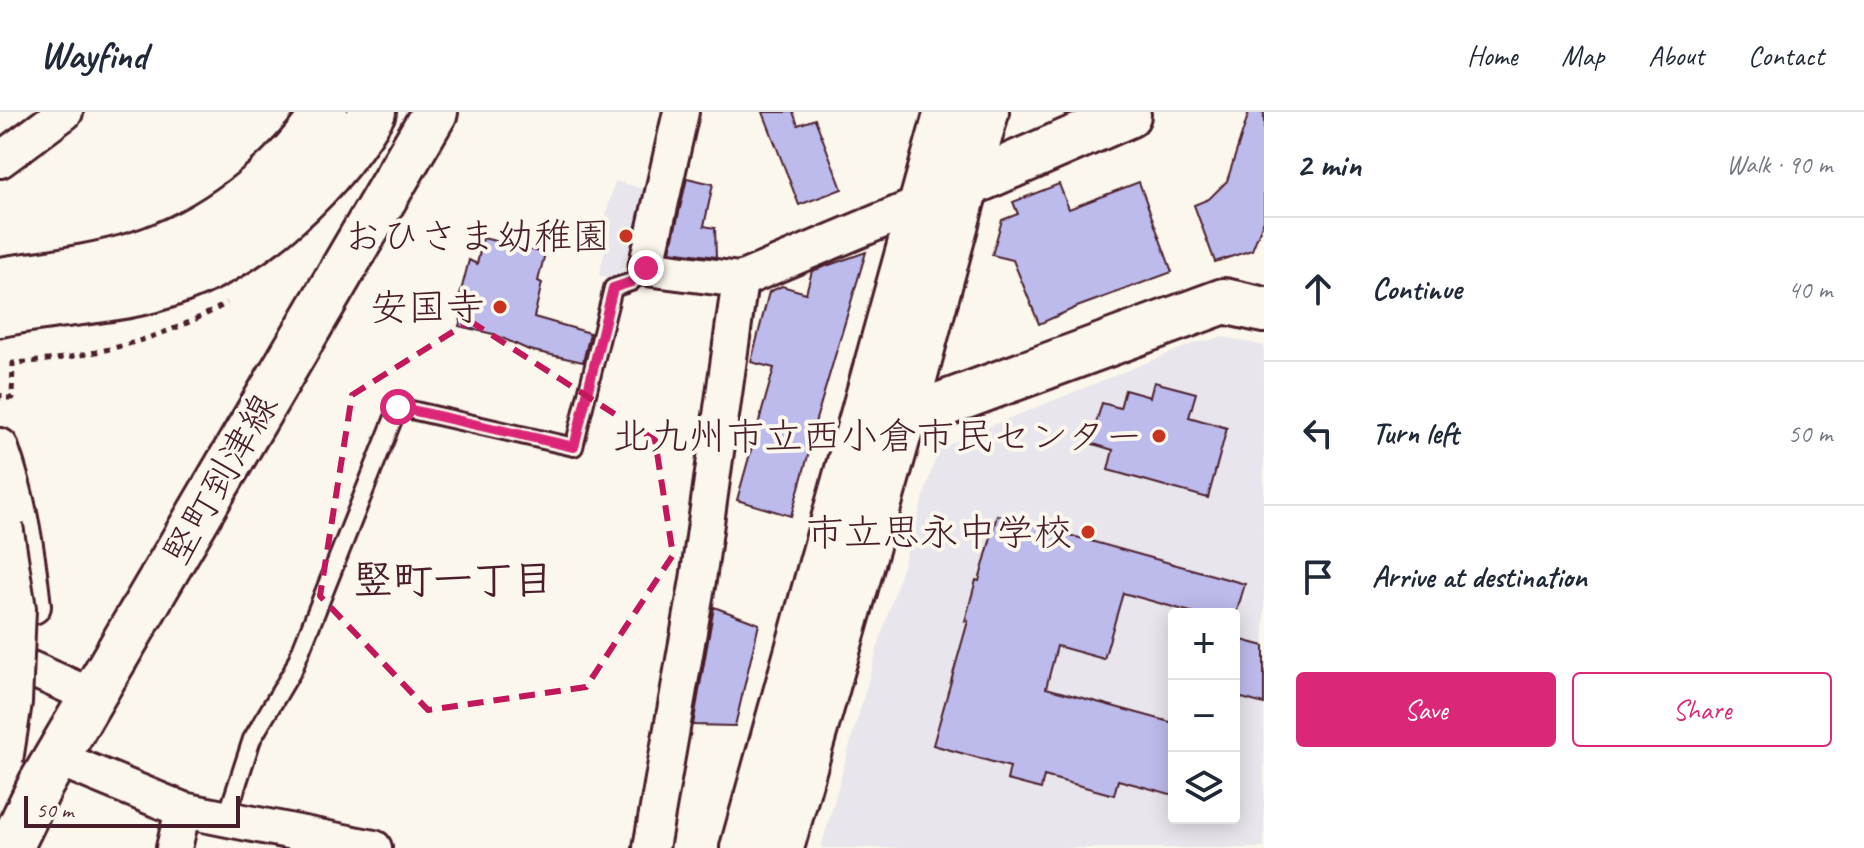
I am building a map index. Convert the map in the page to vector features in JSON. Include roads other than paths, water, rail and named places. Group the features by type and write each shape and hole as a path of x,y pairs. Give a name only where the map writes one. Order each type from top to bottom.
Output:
{"main road":[{"path":"3,297 139,254 197,228 249,193 274,171 325,112"},
{"path":"3,297 142,292 179,282 212,268 272,226 309,194 352,146 373,112"},
{"name":"堅町到津線","path":"10,848 92,696 435,112"},
{"path":"781,848 883,415 921,204 947,112"},
{"path":"743,848 883,415 965,185 986,112"},
{"path":"921,204 1128,113"},
{"path":"883,415 1224,301 1264,310"},
{"path":"0,526 13,609 9,702 0,760"}],"street":[{"path":"0,160 65,112"},
{"path":"681,112 646,268 740,280 921,204"},
{"path":"651,848 698,580 740,280"},
{"path":"0,446 13,484 26,545 33,613 16,666 92,696"},
{"path":"57,758 183,810 374,848"},
{"path":"174,848 183,810"}],"lane":[{"path":"226,819 252,739 293,670 398,407 574,447 613,288 631,282 646,268"}],"place":[{"name":"おひさま幼稚園","path":"626,236"},
{"name":"安国寺","path":"500,307"},
{"name":"北九州市立西小倉市民センター","path":"1159,436"},
{"name":"市立思永中学校","path":"1088,532"}],"district":[{"name":"竪町一丁目","path":"453,580"}]}
